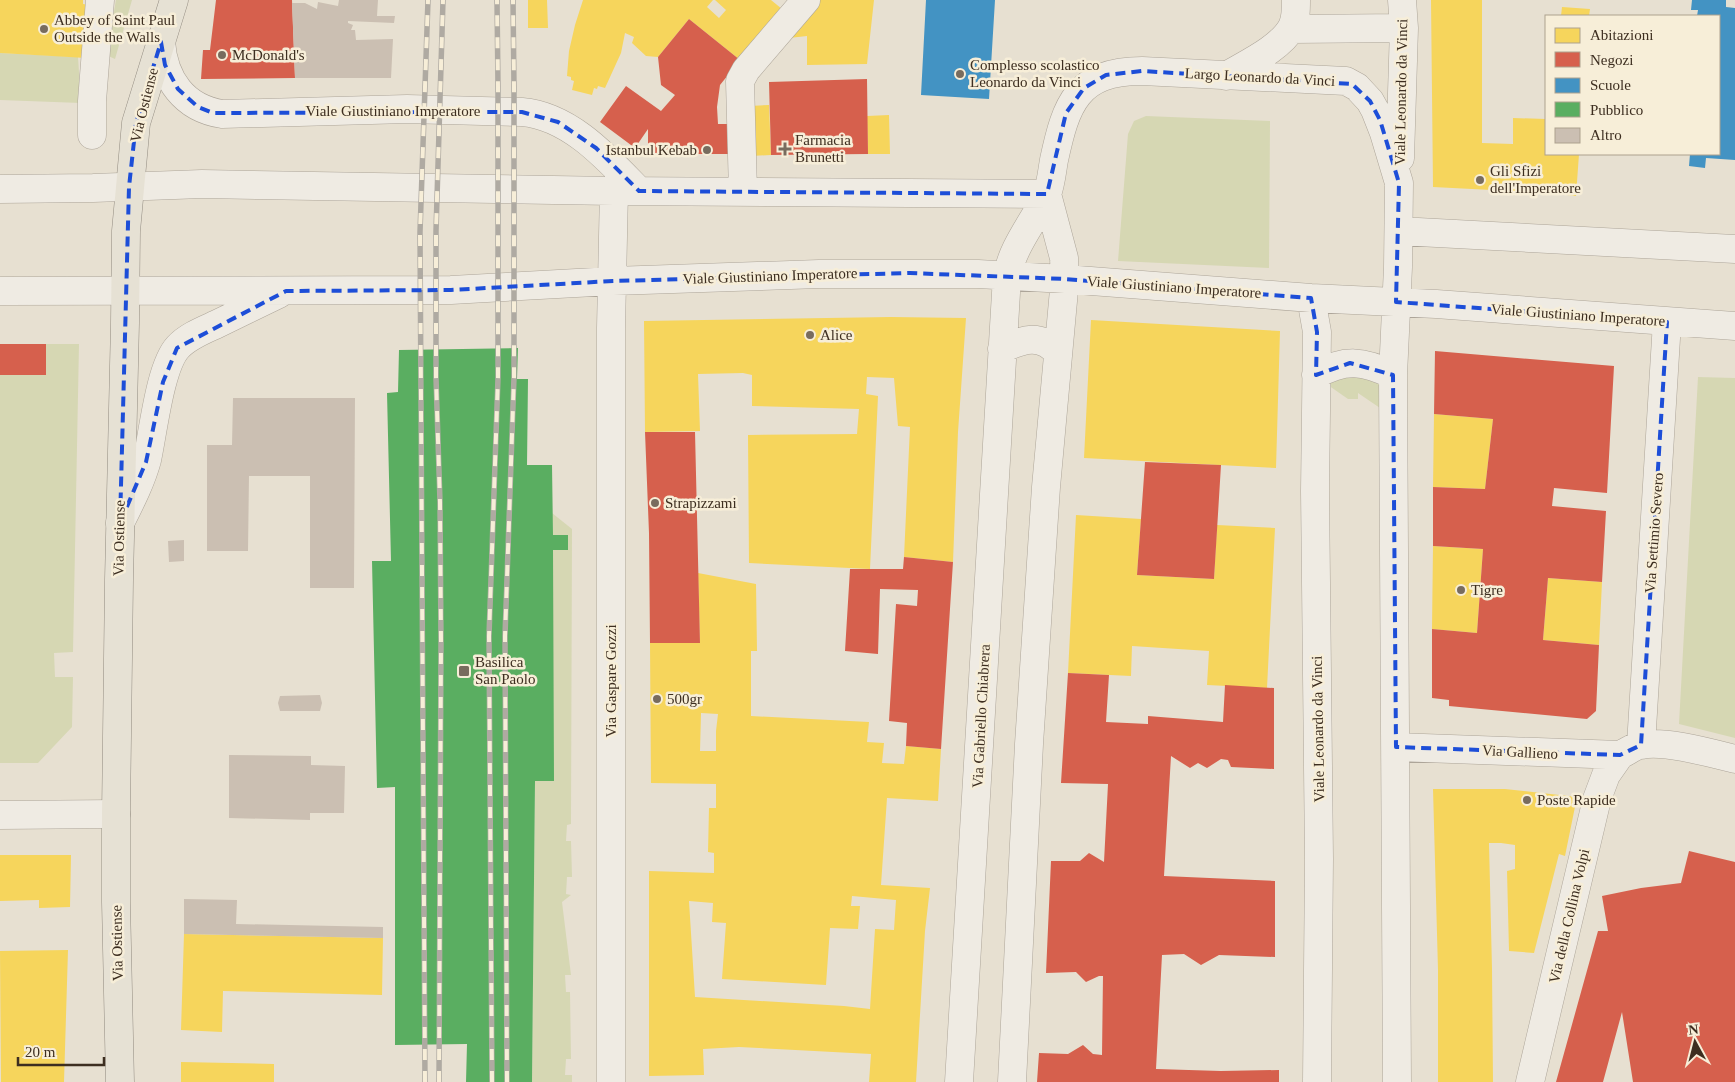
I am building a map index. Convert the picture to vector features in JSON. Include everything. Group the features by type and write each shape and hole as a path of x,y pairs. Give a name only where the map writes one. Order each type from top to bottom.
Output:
{"main road":[{"name":"Via Ostiense","path":"120,1082 116,919 116,814 126,231 136,123 174,0"}],"street":[{"path":"92,135 92,102 100,0"},
{"path":"743,192 740,81 746,70 806,0"},
{"path":"1226,76 1279,43 1291,29 1296,14 1296,0"},
{"name":"Viale Leonardo da Vinci","path":"1399,184 1404,28 1402,0"},
{"path":"1291,29 1404,28"},
{"name":"Viale Giustiniano Imperatore","path":"161,42 165,65 173,81 184,96 208,112 222,114 407,109 535,113 558,122 580,136 612,163 627,191"},
{"name":"Largo Leonardo da Vinci","path":"1007,276 1012,255 1047,194 1066,113 1078,95 1098,78 1125,71 1346,81 1352,84 1370,101 1380,120 1399,184 1396,302"},
{"path":"0,189 202,184 627,191 1047,194"},
{"path":"613,281 627,191"},
{"name":"Largo Leonardo da Vinci","path":"1047,194 1064,258 1065,279"},
{"path":"1399,231 1735,249"},
{"name":"Viale Giustiniano Imperatore","path":"0,291 451,290 613,281 910,273 1065,279 1311,298 1436,304 1735,326"},
{"name":"Via Gabriello Chiabrera","path":"959,1082 1007,276"},
{"path":"1012,1082 1028,744 1042,540 1065,279"},
{"name":"Via Gaspare Gozzi","path":"611,1082 611,357 613,281"},
{"path":"120,523 137,489 146,462 168,362 177,348 188,338 286,291"},
{"name":"Viale Leonardo da Vinci","path":"1311,298 1317,332 1315,492 1319,850 1317,1082"},
{"path":"1396,302 1393,375 1397,1082"},
{"name":"Via Settimio Severo","path":"1631,750 1667,322"},
{"path":"1002,349 1033,339 1044,341 1058,353"},
{"path":"1316,375 1335,366 1350,363 1366,365 1393,375"},
{"name":"Via Gallieno","path":"1396,747 1631,750 1662,745 1689,748 1735,759"},
{"name":"Via della Collina Volpi","path":"1530,1082 1597,800 1606,775 1631,750"},
{"path":"0,815 116,814"}],"highlighted area":[{"path":"161,42 165,65 178,89 198,107 213,113 522,112 558,122 596,148 639,191 1047,194 1066,113 1084,88 1106,75 1142,71 1352,84 1370,101 1380,120 1399,183 1396,302 1667,322 1641,745 1620,755 1396,747 1393,375 1350,363 1316,375 1317,332 1311,298 1065,279 910,273 613,281 451,290 286,291 177,348 163,382 146,462 120,523 129,187 136,123"}],"green space":[{"path":"116,0 132,0 115,59 106,55"},
{"path":"0,53 78,57 81,103 0,100"},
{"path":"1146,116 1270,121 1269,268 1118,261 1128,134 1134,121"},
{"path":"46,344 79,344 73,652 54,653 55,677 73,677 72,727 38,763 0,763 0,375 45,375"},
{"path":"1349,373 1380,381 1380,408 1358,393 1358,399 1348,399 1325,383"},
{"path":"1698,377 1735,378 1735,738 1679,724"},
{"path":"552,513 572,529 571,824 567,825 566,841 571,841 572,877 567,877 566,894 571,895 562,902 571,975 565,975 566,992 570,992 571,1059 566,1059 565,1075 572,1075 572,1082 532,1082 535,781 553,550 568,550 568,535 553,535"}],"building: Abitazioni":[{"name":"Abbey of Saint Paul Outside the Walls","path":"0,0 83,0 83,4 89,5 86,58 0,53"},
{"path":"528,0 547,0 548,28 528,28"},
{"path":"583,0 713,0 707,7 719,18 726,10 715,0 771,0 782,9 740,60 689,19 658,57 646,56 632,43 634,37 625,33 621,53 605,88 598,86 597,89 594,88 592,95 572,90 574,81 571,80 571,77 567,76 569,51"},
{"path":"820,0 874,0 867,64 807,65 807,36 789,38"},
{"path":"1431,0 1482,0 1482,143 1513,144 1513,118 1545,119 1545,155 1579,155 1576,196 1433,187"},
{"path":"1562,7 1590,9 1589,15 1561,15"},
{"path":"769,105 771,155 751,156 750,106"},
{"path":"889,115 890,154 868,154 867,116"},
{"path":"891,317 966,318 958,432 953,562 904,557 910,427 898,426 894,378 867,377 866,394 878,396 870,569 749,563 748,435 857,434 859,409 752,406 752,375 743,373 698,374 700,431 645,432 644,321"},
{"path":"1091,320 1280,331 1276,468 1084,458"},
{"path":"1434,414 1493,419 1485,489 1433,487"},
{"path":"1076,515 1141,519 1137,575 1214,579 1217,525 1275,528 1267,688 1207,685 1209,651 1132,646 1131,676 1068,673"},
{"path":"1433,546 1483,549 1477,633 1432,629"},
{"path":"698,573 756,584 757,651 751,651 751,716 869,722 867,742 884,743 882,763 904,764 906,746 941,749 938,801 887,798 881,885 930,888 925,931 916,1082 869,1082 871,1054 739,1047 703,1049 704,1075 649,1076 649,871 714,873 714,853 708,852 709,808 716,808 716,784 651,783 650,643 700,643","holes":["701,713 718,714 716,751 700,751","852,896 896,900 894,930 875,929 870,1009 695,997 689,901 713,903 712,922 726,923 722,979 826,985 830,928 858,929 860,906 851,906"]},
{"path":"1548,578 1602,582 1599,645 1543,640"},
{"path":"1433,789 1505,789 1577,797 1565,856 1559,854 1534,953 1509,951 1507,871 1515,869 1515,845 1489,843 1493,1082 1438,1082 1438,970"},
{"path":"0,855 71,855 70,907 39,908 39,900 0,901"},
{"path":"184,934 383,938 382,995 223,991 222,1032 181,1030"},
{"path":"68,950 64,1082 1,1082 0,951"},
{"path":"181,1062 274,1064 274,1082 181,1082"}],"building: Negozi":[{"path":"216,0 292,0 295,78 201,79 203,50 210,50"},
{"path":"689,19 740,60 720,85 717,107 718,124 732,124 734,154 648,154 648,129 635,148 600,122 626,86 661,111 675,95 661,85 658,57"},
{"path":"867,79 868,154 771,155 769,82"},
{"path":"0,344 46,344 46,375 0,375"},
{"path":"1435,351 1614,366 1607,493 1554,488 1552,506 1606,511 1602,582 1548,578 1543,640 1599,645 1596,711 1587,719 1449,706 1449,700 1432,698 1432,629 1477,633 1483,549 1433,546 1433,487 1485,489 1493,419 1434,414"},
{"path":"645,432 695,432 700,643 650,643 649,533"},
{"path":"1145,462 1221,465 1214,579 1137,575"},
{"path":"904,557 953,562 941,749 906,746 907,723 889,721 896,604 917,606 918,590 880,589 878,654 845,651 850,569 903,569"},
{"path":"1068,673 1109,675 1106,722 1148,724 1148,716 1223,722 1225,685 1274,688 1274,769 1231,767 1228,760 1221,759 1207,768 1198,763 1190,768 1171,756 1164,876 1275,881 1275,957 1219,955 1201,965 1184,954 1162,955 1156,1069 1279,1070 1279,1082 1037,1082 1039,1053 1068,1054 1083,1045 1093,1054 1102,1055 1103,976 1086,982 1076,972 1046,973 1051,861 1080,861 1089,853 1104,862 1108,784 1061,783"},
{"path":"1689,851 1735,862 1735,1082 1633,1082 1622,1012 1603,1082 1556,1082 1598,931 1608,931 1602,896 1641,888 1681,883"}],"building: Scuole":[{"path":"926,0 995,0 989,99 921,95"},
{"path":"1692,0 1726,0 1726,7 1735,8 1735,160 1706,158 1705,168 1689,166 1690,155 1720,155 1720,15 1697,15 1698,10 1691,10"}],"building: Pubblico":[{"name":"Basilica San Paolo","path":"518,348 517,379 528,379 527,465 552,465 553,535 568,535 568,550 553,550 554,781 535,781 532,1082 466,1082 467,1044 395,1045 395,787 377,788 372,561 391,561 387,393 398,392 399,350"}],"building: Altro":[{"path":"339,0 378,0 377,16 395,16 394,23 348,21 348,23 353,25 351,30 355,30 356,40 393,39 391,78 295,78 292,3 305,3 317,9 318,2 338,6"},
{"path":"233,398 355,398 354,588 310,588 310,476 249,476 248,551 207,551 207,445 232,445"},
{"path":"184,540 184,561 169,562 168,541"},
{"path":"320,695 322,703 320,711 280,711 278,703 280,696"},
{"path":"229,755 311,756 311,765 345,766 344,813 310,813 310,820 229,818"},
{"path":"184,899 237,900 236,924 383,927 383,938 184,934"}],"railway":[{"path":"425,1082 420,232 428,0"},
{"path":"439,1082 441,643 440,502 436,378 436,231 443,0"},
{"path":"492,1082 489,636 498,378 497,0"},
{"path":"507,1082 505,636 514,377 513,0"}],"place":[{"name":"Abbey of Saint Paul Outside the Walls","path":"44,29"},
{"name":"McDonald's","path":"222,55"},
{"name":"Complesso scolastico Leonardo da Vinci","path":"960,74"},
{"name":"Farmacia Brunetti","path":"785,149"},
{"name":"Istanbul Kebab","path":"707,150"},
{"name":"Gli Sfizi dell'Imperatore","path":"1480,180"},
{"name":"Alice","path":"810,335"},
{"name":"Strapizzami","path":"655,503"},
{"name":"Tigre","path":"1461,590"},
{"name":"Basilica San Paolo","path":"464,671"},
{"name":"500gr","path":"657,699"},
{"name":"Poste Rapide","path":"1527,800"}]}
